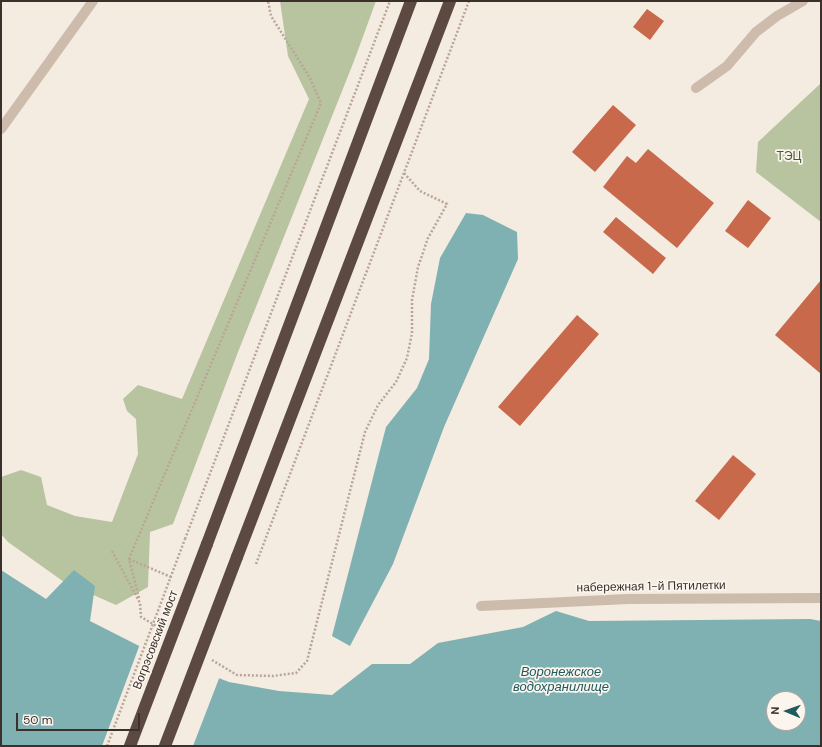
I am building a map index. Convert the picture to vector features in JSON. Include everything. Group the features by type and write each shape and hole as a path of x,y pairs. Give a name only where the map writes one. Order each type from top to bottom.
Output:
{"highway":[{"name":"Вогрэсовский мост","path":"130,746 411,1"},
{"path":"165,746 450,1"}],"lane":[{"path":"1,129 93,1"},
{"path":"696,88 727,66 756,32 777,16 803,1"},
{"name":"набережная 1-й Пятилетки","path":"481,606 628,599 821,598"}],"path":[{"path":"162,629 141,617 140,603 129,558 321,103 310,78 271,16 268,1"},
{"path":"107,746 390,1"},
{"path":"256,564 469,1"},
{"path":"209,658 236,675 273,676 296,673 307,661 364,432 378,405 396,382 407,358 412,333 412,300 418,267 428,238 447,204 420,191 404,173"},
{"path":"112,551 140,603"},
{"path":"129,558 171,577"}],"green space":[{"path":"280,1 376,1 354,61 238,352 173,524 150,532 148,587 116,605 64,582 8,542 1,534 1,477 21,470 41,477 47,505 75,516 112,522 138,454 136,419 127,411 123,399 138,385 182,399 309,99 288,56"},
{"name":"ТЭЦ","path":"821,83 821,222 756,172 758,142"}],"water":[{"path":"466,213 483,215 517,232 518,259 444,427 393,564 350,646 332,636 386,427 417,388 429,359 431,304 440,258"},
{"name":"Воронежское водохранилище","path":"1,570 46,599 74,570 95,586 90,621 151,652 229,682 279,691 332,695 372,664 410,664 438,643 523,627 556,611 589,621 810,619 821,621 821,746 1,746"}],"pier":[{"path":"140,644 220,676 193,746 102,746"}],"building":[{"path":"647,9 664,21 650,40 633,27"},
{"path":"613,105 636,125 595,172 572,152"},
{"path":"648,149 714,203 677,248 603,187 627,156 636,163"},
{"path":"748,200 771,218 748,248 725,231"},
{"path":"616,217 666,258 653,274 603,232"},
{"path":"821,280 821,374 775,335"},
{"path":"577,315 599,334 520,426 498,407"},
{"path":"733,455 756,474 719,520 695,501"}]}
